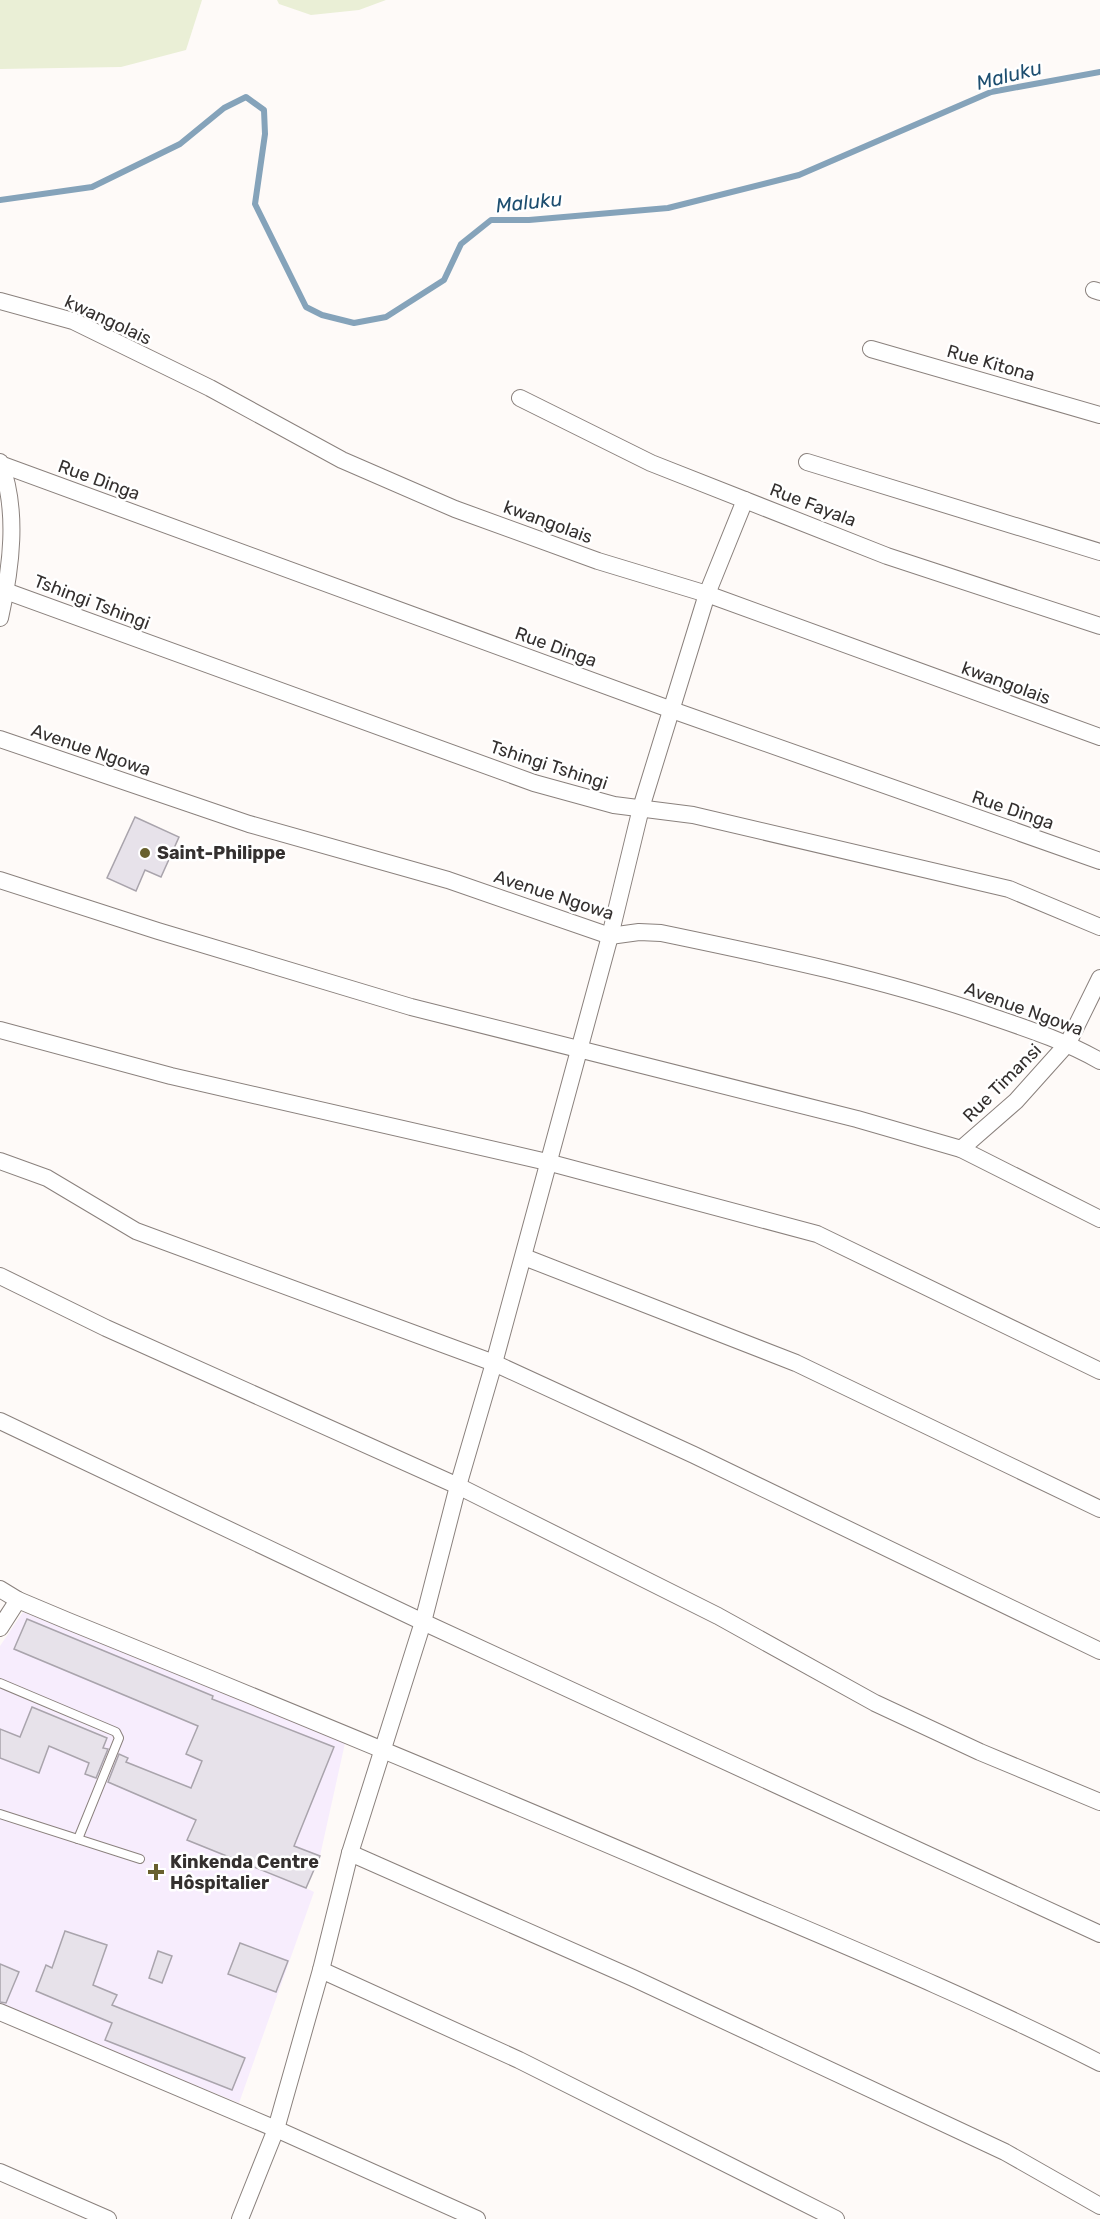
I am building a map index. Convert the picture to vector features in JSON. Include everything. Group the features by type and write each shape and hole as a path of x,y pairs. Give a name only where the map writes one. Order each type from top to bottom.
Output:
{"street":[{"name":"kwangolais","path":"0,301 72,321 210,388 342,460 455,509 598,561 707,594 1100,737"},
{"name":"Rue Kitona","path":"871,349 1100,416"},
{"name":"Rue Fayala","path":"520,398 638,457 887,556 1100,626"},
{"path":"807,462 1100,552"},
{"path":"0,464 10,520 0,618"},
{"name":"Rue Dinga","path":"0,464 672,710 1100,861"},
{"path":"240,2219 276,2129 321,1970 350,1853 385,1749 423,1622 458,1486 524,1257 610,936 641,808 707,594 745,500"},
{"name":"Tshingi Tshingi","path":"3,590 534,783 614,806 693,814 814,845 1009,889 1100,927"},
{"name":"Avenue Ngowa","path":"0,739 249,824 448,880 610,936 639,932 661,933 797,961 938,998 1068,1043 1100,1061"},
{"path":"0,880 158,931 411,1007 579,1047 857,1119 961,1149 1100,1219"},
{"name":"Rue Timansi","path":"961,1149 1016,1101 1068,1043 1100,978"},
{"path":"0,1030 171,1076 548,1162 817,1234 852,1248 1100,1371"},
{"path":"0,1161 47,1178 136,1231 494,1363 704,1460 1100,1651"},
{"path":"524,1257 796,1363 1100,1509"},
{"path":"0,1276 106,1328 458,1486 718,1616 875,1703 980,1752 1100,1802"},
{"path":"0,1421 423,1622 1100,1934"},
{"path":"0,1589 18,1600 385,1749 867,1953 998,2011 1100,2063"},
{"path":"0,1628 18,1600"},
{"path":"350,1853 644,1983 994,2147 1100,2206"},
{"path":"321,1970 519,2060 836,2219"},
{"path":"0,2012 276,2129 477,2219"},
{"path":"0,2172 108,2219"}],"lane":[{"path":"0,1683 116,1732 118,1738 78,1839"},
{"path":"0,1814 140,1859"}],"shaded area":[{"name":"Kinkenda Centre Hôspitalier","path":"23,1612 345,1743 320,1856 306,1888 314,1892 239,2103 0,2006 0,1646"}],"green space":[{"path":"0,0 202,0 186,50 121,67 0,69"},
{"path":"277,0 386,0 359,10 311,15 279,4"}],"building":[{"name":"Saint-Philippe","path":"135,817 179,837 161,877 145,870 136,891 107,878"},
{"path":"27,1619 213,1696 212,1699 334,1747 294,1846 320,1856 306,1888 187,1840 196,1820 108,1782 119,1754 128,1758 126,1762 191,1788 202,1761 186,1754 198,1726 14,1649"},
{"path":"32,1707 107,1738 103,1748 108,1749 96,1778 85,1774 89,1763 49,1746 39,1773 0,1758 0,1729 20,1737"},
{"path":"65,1931 107,1945 93,1985 117,1995 112,2005 245,2058 232,2090 105,2040 112,2023 36,1991 46,1965 52,1968"},
{"path":"240,1943 288,1961 276,1992 228,1974"},
{"path":"158,1951 172,1956 162,1983 149,1978"},
{"path":"0,1964 19,1972 6,2003 0,2002"}],"waterway":[{"name":"Maluku","path":"0,200 92,187 180,144 224,108 246,97 264,110 265,134 255,204 306,307 322,315 354,323 386,317 444,280 461,244 491,220 529,220 668,208 799,175 991,92 1100,72"}],"place":[{"name":"Saint-Philippe","path":"145,853"},
{"name":"Kinkenda Centre Hôspitalier","path":"156,1872"}]}
